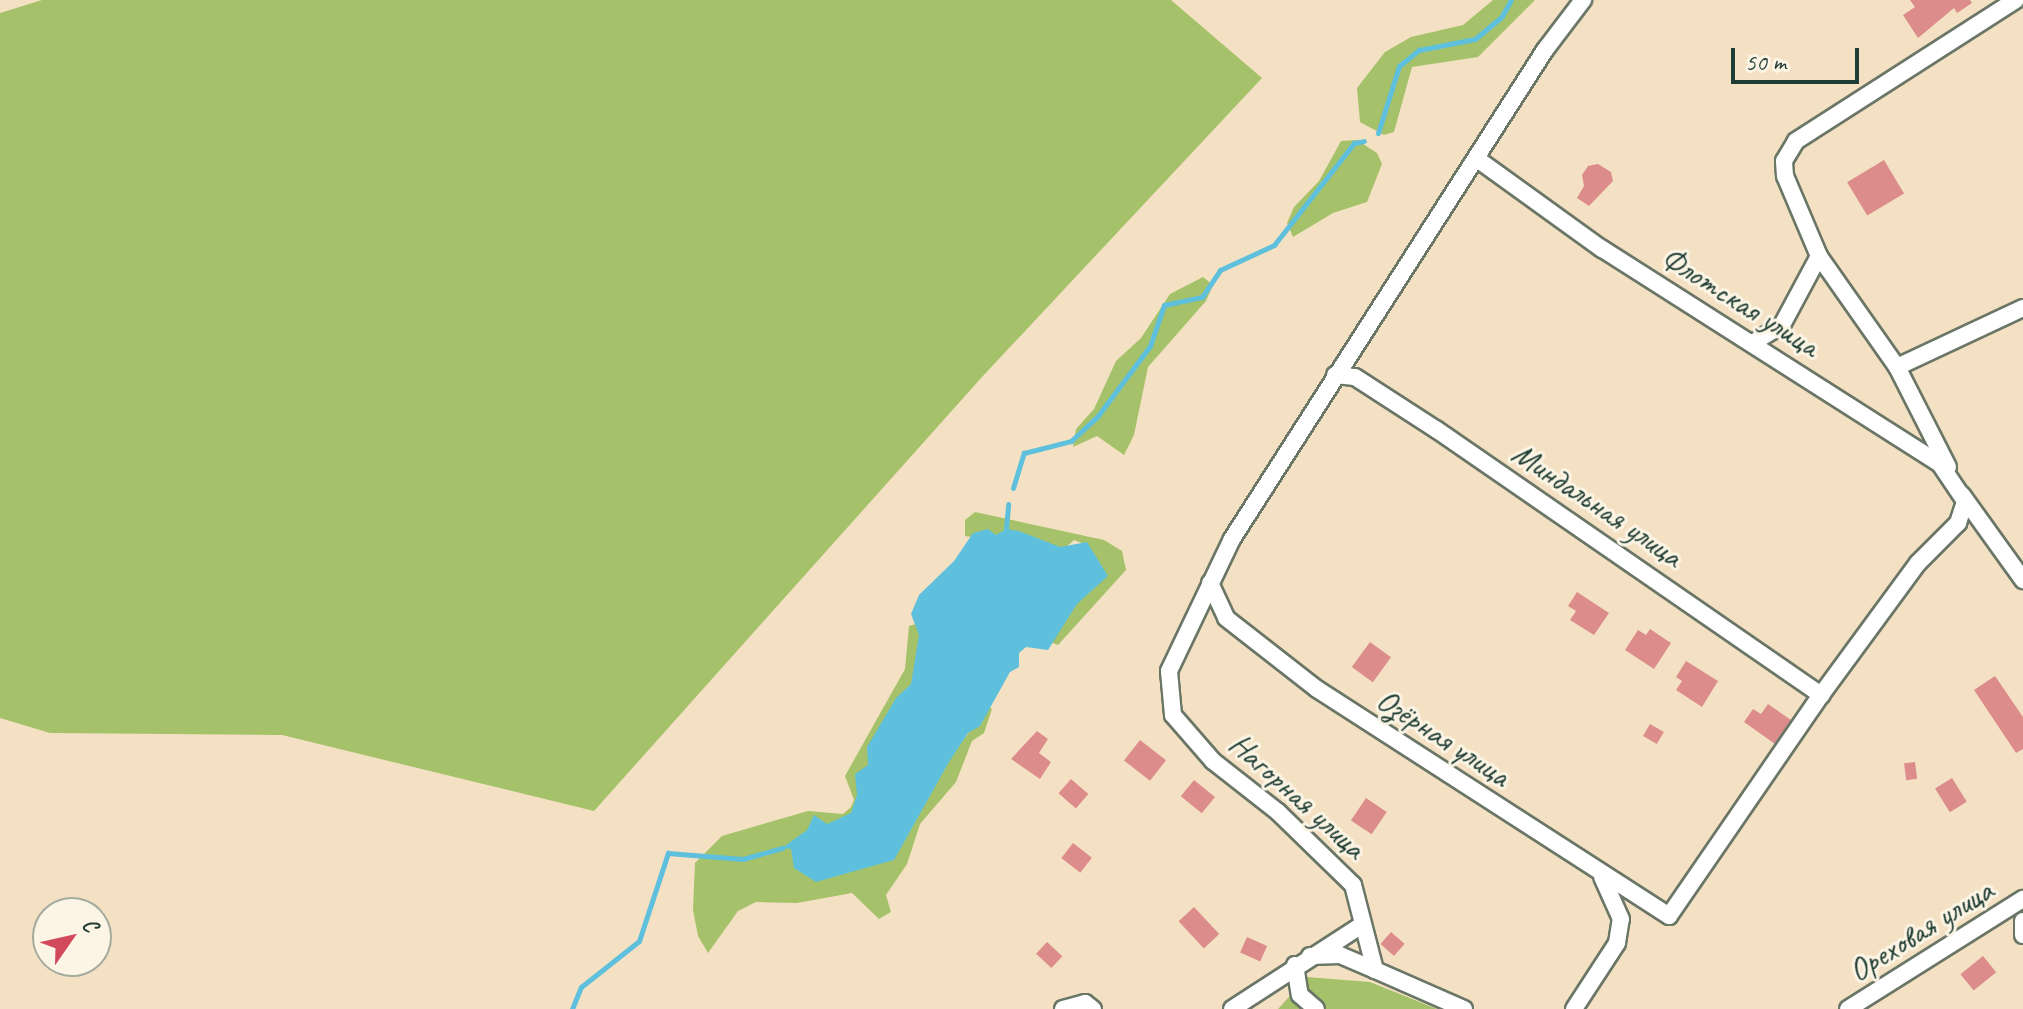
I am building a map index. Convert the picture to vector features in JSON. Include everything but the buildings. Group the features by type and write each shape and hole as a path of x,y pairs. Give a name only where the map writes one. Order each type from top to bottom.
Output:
{"street":[{"path":"1210,583 1232,539 1335,375 1583,0"},
{"path":"2016,0 1796,141 1784,161 1785,176 1819,256 1897,367 1965,501 2023,580"},
{"name":"Флотская улица","path":"1477,159 1602,249 1754,342 1940,464 1965,501"},
{"path":"1754,342 1782,325 1819,256"},
{"path":"1897,367 2023,308"},
{"name":"Миндальная улица","path":"1335,375 1355,377 1437,430 1821,695"},
{"path":"1821,695 1918,563 1958,523 1965,501"},
{"name":"Нагорная улица","path":"1210,583 1169,671 1173,715 1213,761 1278,812 1353,885 1375,970"},
{"name":"Озёрная улица","path":"1210,583 1226,618 1317,689 1669,916 1821,695"},
{"path":"1574,1009 1617,943 1618,908 1599,872"},
{"name":"Ореховая улица","path":"1848,1009 2023,899"},
{"path":"2023,921 2023,935"},
{"path":"1232,1009 1247,1004 1302,960 1362,925"},
{"path":"1302,960 1340,955 1464,1009"},
{"path":"1302,960 1300,995 1316,1009"},
{"path":"1063,1009 1085,1003 1093,1009"}],"green space":[{"path":"42,0 1171,0 1262,78 982,377 594,811 282,735 50,733 0,718 0,13"},
{"path":"1493,0 1535,0 1478,57 1412,67 1394,132 1384,135 1360,122 1357,88 1385,52 1411,37 1463,25"},
{"path":"1357,140 1377,153 1382,164 1367,202 1333,213 1293,237 1287,223 1294,207 1319,181 1341,141"},
{"path":"1203,277 1213,285 1206,301 1148,367 1134,435 1124,455 1097,436 1073,447 1076,429 1094,409 1116,361 1141,338 1170,294"},
{"path":"975,512 1104,540 1122,551 1126,570 1058,645 1050,642 1087,545 1074,540 1063,550 965,536 965,520"},
{"path":"916,624 924,638 919,679 896,707 883,744 872,748 875,769 864,781 856,818 837,840 808,835 800,848 802,866 832,873 830,856 838,850 854,849 886,836 903,816 909,820 919,814 938,769 978,722 986,704 992,709 984,733 972,741 956,782 920,824 907,864 886,895 891,912 879,919 852,893 797,903 756,902 738,911 708,953 698,936 693,910 695,863 722,836 808,811 843,814 851,807 854,800 845,776 905,669 909,626"},
{"path":"1307,977 1370,982 1437,1009 1278,1009"}],"water":[{"path":"988,529 996,535 1006,529 1019,531 1060,547 1087,542 1108,576 1077,604 1048,650 1026,647 1019,653 1019,667 1010,672 980,726 968,733 949,762 894,860 816,882 794,868 791,849 782,848 807,830 814,815 827,824 851,813 857,795 855,774 868,765 867,747 896,698 911,684 919,635 911,614 919,595 954,561 973,533"}],"waterway":[{"path":"1378,133 1399,66 1419,50 1475,39 1502,16 1511,0"},
{"path":"1013,488 1024,453 1071,441 1097,417 1150,346 1164,305 1202,297 1220,270 1274,245 1354,143 1364,141"},
{"path":"1006,529 1008,504"},
{"path":"572,1009 581,987 639,941 668,853 743,859 782,848"}]}
